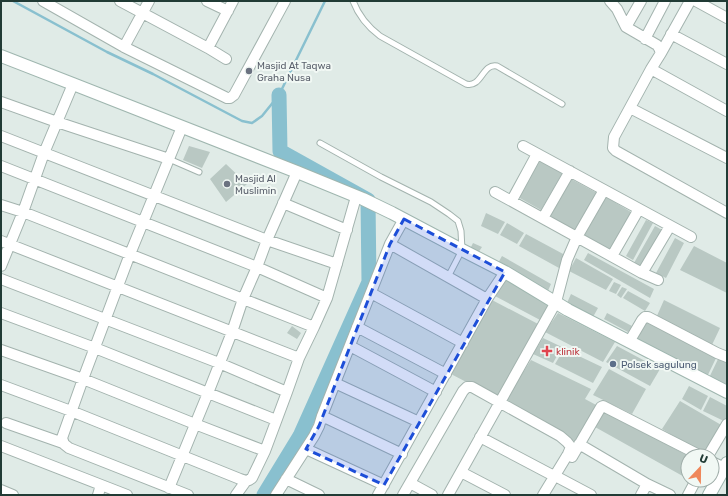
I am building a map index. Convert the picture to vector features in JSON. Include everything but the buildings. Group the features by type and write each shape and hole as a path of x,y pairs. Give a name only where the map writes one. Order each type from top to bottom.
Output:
{"street":[{"path":"42,1 124,47 225,97 230,98 234,95 285,1"},
{"path":"120,1 226,59"},
{"path":"124,47 149,1"},
{"path":"207,1 228,11"},
{"path":"208,48 233,1"},
{"path":"610,1 617,8 626,27 657,46 661,53"},
{"path":"626,27 641,1"},
{"path":"645,39 666,1"},
{"path":"690,1 614,137 613,148 727,213"},
{"path":"696,1 727,18"},
{"path":"671,34 727,64"},
{"path":"1,56 360,198 404,219 505,272 568,310 727,392"},
{"path":"651,69 727,111"},
{"path":"1,266 5,243 23,212 44,153 73,84"},
{"path":"1,102 168,159"},
{"path":"630,108 727,158"},
{"path":"63,443 62,438 94,348 153,196 182,127"},
{"path":"1,136 267,240 337,264"},
{"path":"522,146 690,237"},
{"path":"512,200 537,154"},
{"path":"1,166 257,267 327,298"},
{"path":"169,488 232,332 243,299 297,172"},
{"path":"543,218 570,172"},
{"path":"448,495 556,302 567,260 577,237 604,190"},
{"path":"495,192 642,273 658,280"},
{"path":"236,495 246,481 252,478 265,451 299,358 327,298 347,230 360,198"},
{"path":"283,203 347,230"},
{"path":"1,204 314,327"},
{"path":"612,256 639,209"},
{"path":"276,495 319,426 390,244 404,219"},
{"path":"642,273 670,226"},
{"path":"5,243 299,358"},
{"path":"390,244 487,299"},
{"path":"378,495 487,299 505,272"},
{"path":"1,279 219,363 287,392"},
{"path":"371,293 463,343"},
{"path":"1,313 276,420"},
{"path":"630,342 645,317 727,357"},
{"path":"357,327 446,374"},
{"path":"350,346 436,392"},
{"path":"1,350 83,379 265,451"},
{"path":"335,383 419,422"},
{"path":"1,385 246,481"},
{"path":"403,495 463,391 467,387 472,387 500,404 560,436 568,442 571,447 556,477 550,495"},
{"path":"543,495 579,444 603,406 685,448"},
{"path":"322,416 402,454"},
{"path":"6,423 63,443 69,448 188,495"},
{"path":"713,448 727,424"},
{"path":"480,437 591,495"},
{"path":"579,444 670,495"},
{"path":"1,446 127,495"},
{"path":"306,449 384,485"},
{"path":"709,495 726,466"},
{"path":"461,472 500,494"},
{"path":"286,479 319,495"},
{"path":"410,483 432,495"},
{"path":"641,495 648,484"},
{"path":"98,495 102,485"},
{"path":"1,490 13,495"}],"lane":[{"path":"353,1 365,22 375,32 386,40 466,84 471,85 476,83 489,67 497,66 562,104"},
{"path":"320,143 381,177 431,202 458,221 461,231 462,250 448,278"},
{"path":"168,159 199,172"}],"highlighted area":[{"path":"404,219 505,272 384,485 306,449 319,426 390,244"}],"waterway":[{"path":"13,1 107,52 153,74 242,121 252,123 262,116 279,95 325,1"},
{"path":"264,495 300,436 369,282 368,200 280,151 279,95"}],"place":[{"name":"Masjid At Taqwa Graha Nusa","path":"249,71"},
{"name":"Masjid Al Muslimin","path":"227,184"},
{"name":"klinik","path":"547,351"},
{"name":"Polsek sagulung","path":"613,364"}]}
